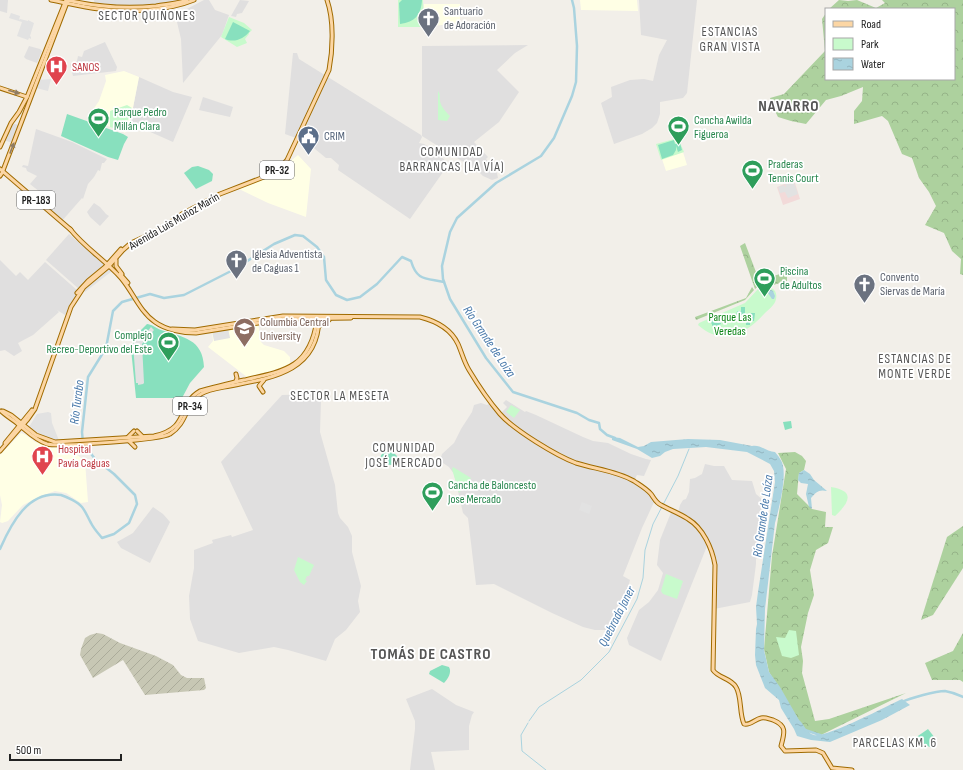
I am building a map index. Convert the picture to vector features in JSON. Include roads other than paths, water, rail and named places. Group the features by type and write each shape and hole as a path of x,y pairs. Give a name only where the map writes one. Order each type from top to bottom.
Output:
{"main road":[{"path":"53,0 75,2 100,9 139,10 178,6 194,0"},
{"path":"53,0 60,4 62,12"},
{"path":"87,6 138,8 178,3 187,0"},
{"name":"Avenida Luis Muñoz Marín","path":"26,419 36,400 72,302 82,286 109,265 122,248 129,243 160,228 183,212 228,190 270,173 280,166 287,157 328,69 330,57 330,24 326,0"},
{"path":"0,147 11,123 19,112 27,96 67,1"},
{"path":"0,176 62,12 75,2"},
{"path":"0,88 27,96"},
{"name":"PR-183","path":"1,170 124,278 133,294"},
{"name":"Avenida Luis Muñoz Marín","path":"0,450 32,414 37,404 69,312 81,292 88,284 131,244 161,229 182,214 228,190"},
{"path":"116,258 116,266 124,278"},
{"name":"PR-183","path":"109,265 133,294 148,317 155,323 162,327 190,333 272,320 356,317"},
{"path":"72,302 91,278"},
{"path":"295,316 318,319 338,316"},
{"name":"PR-183","path":"172,329 195,330 231,326 272,317 295,316 420,317 429,319 440,325 456,339 468,368 482,391 506,420 563,458 624,477 634,482 650,492 659,504 689,519 698,528 712,553 715,574 712,658 713,670 737,688 744,724 748,725 762,718 779,723 784,729 784,736 781,746 785,751 816,750 823,754 832,768 852,770"},
{"path":"305,319 313,322 318,327 333,319"},
{"name":"PR-34","path":"0,411 12,418 26,430 49,441 77,442 164,437 176,430 181,425 190,405 201,394 212,390 270,378 287,372 298,364 305,358 314,343 318,327 318,319"},
{"name":"PR-34","path":"143,438 163,434 176,426 189,400 195,394 235,382 272,374 296,363 308,349 318,327"},
{"path":"180,329 190,333 210,328"},
{"path":"194,337 196,332"},
{"path":"235,382 237,378 236,374"},
{"path":"263,392 260,384 270,378"},
{"path":"12,418 20,420 26,419 26,430 15,432 16,425 12,418"},
{"path":"135,431 143,438 136,446 126,439 135,431"}],"water":[{"path":"765,287 773,291 775,296 774,299 772,299 768,293 761,291 761,288"},
{"path":"612,437 620,438 638,447 644,446 651,442 688,439 720,440 758,446 775,452 780,458 782,464 784,479 775,523 765,609 764,650 769,672 780,687 799,720 809,733 814,735 821,735 831,732 902,699 910,705 882,720 830,742 811,740 797,736 781,708 779,700 765,688 756,665 755,655 757,624 756,607 775,482 774,471 770,464 747,452 706,447 673,449 660,456 652,458 637,449 612,440"},
{"path":"804,470 827,491 822,490 814,494 811,498 812,509 809,507 806,494 808,484 801,483 798,480 799,473"}],"waterway":[{"name":"Río Grande de Loíza","path":"572,0 577,46 576,82 572,96 554,138 541,156 496,183 457,218 450,232 442,266 443,279 450,299 486,358 513,392 577,413 589,420 599,423 600,429 607,435 615,438"},
{"name":"Río Turabo","path":"0,549 15,520 22,511 30,503 49,495 61,495 80,505 85,511 93,527 102,538 114,534 129,523 137,504 135,495 114,474 95,459 83,443 82,432 88,377 106,348 113,311 122,302 150,294 164,298 184,295 233,270 274,244 295,235 303,236 317,247 324,257 326,280 336,295 347,300 360,297 377,284 402,257 411,261 416,272 423,278 444,282"},
{"name":"Quebrada Janer","path":"529,721 539,707 581,680 609,652 637,599 643,578 645,550 653,524 678,476 689,449"},
{"name":"Río Grande de Loíza","path":"902,702 941,691 950,692 963,697"},
{"name":"Quebrada Janer","path":"528,723 521,735 522,751 546,770"},
{"name":"Río Grande de Loíza","path":"805,730 820,735"}],"place":[{"name":"Santuario de Adoración","path":"429,38"},
{"name":"SANOS","path":"56,86"},
{"name":"Parque Pedro Millán Clara","path":"98,138"},
{"name":"Cancha Awilda Figueroa","path":"679,146"},
{"name":"CRIM","path":"308,156"},
{"name":"Praderas Tennis Court","path":"752,190"},
{"name":"Iglesia Adventista de Caguas 1","path":"237,280"},
{"name":"Piscina de Adultos","path":"765,298"},
{"name":"Convento Siervas de María","path":"864,304"},
{"name":"Columbia Central University","path":"245,348"},
{"name":"Complejo Recreo-Deportivo del Este","path":"168,362"},
{"name":"Hospital Pavía Caguas","path":"43,476"},
{"name":"Cancha de Baloncesto Jose Mercado","path":"432,512"}],"district":[{"name":"SECTOR QUIÑONES","path":"147,15"},
{"name":"ESTANCIAS GRAN VISTA","path":"730,38"},
{"name":"NAVARRO","path":"789,105"},
{"name":"COMUNIDAD BARRANCAS (LA VÍA)","path":"452,158"},
{"name":"ESTANCIAS DE MONTE VERDE","path":"915,366"},
{"name":"SECTOR LA MESETA","path":"340,395"},
{"name":"COMUNIDAD JOSÉ MERCADO","path":"404,454"},
{"name":"TOMÁS DE CASTRO","path":"431,653"},
{"name":"PARCELAS KM. 6","path":"895,742"}],"park label":[{"name":"Parque Las Veredas","path":"730,324"}]}
